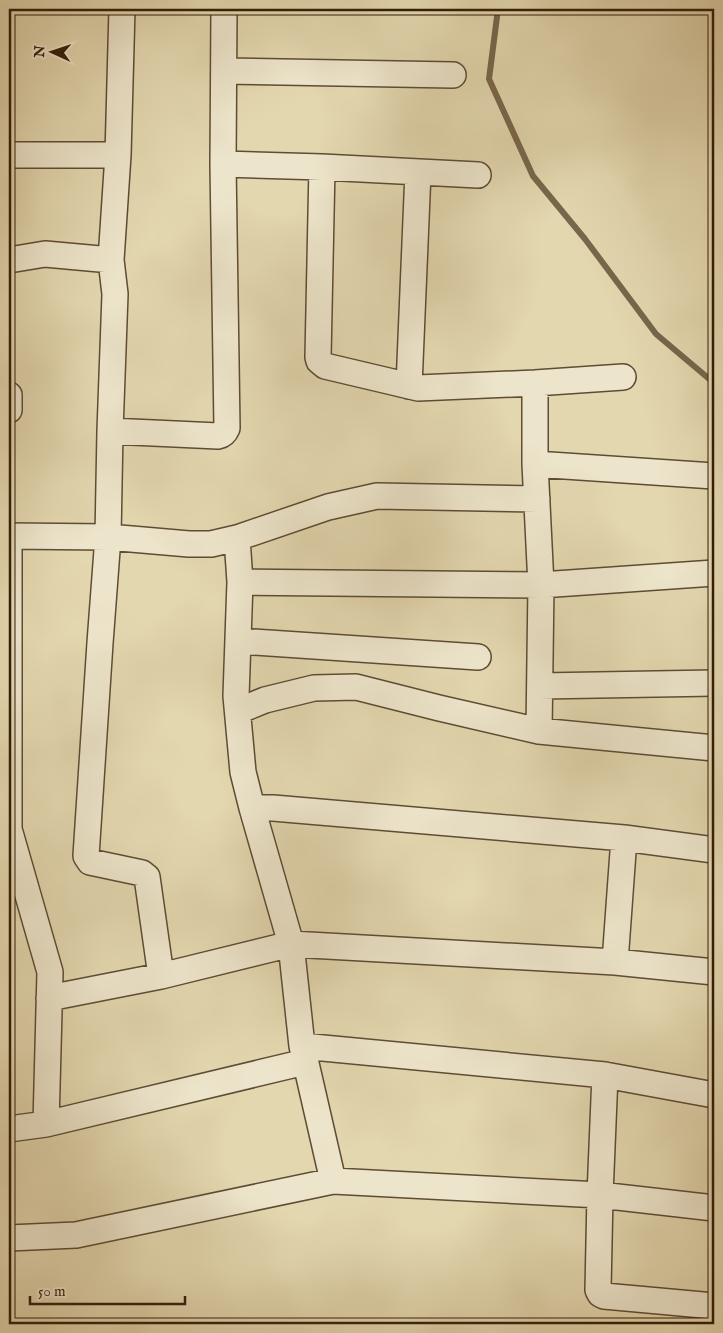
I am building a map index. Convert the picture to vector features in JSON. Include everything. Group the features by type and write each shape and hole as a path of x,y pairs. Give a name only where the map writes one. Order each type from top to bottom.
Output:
{"street":[{"path":"122,9 118,155 111,260 115,294 108,537 86,856 90,862 142,873 147,877 161,976"},
{"path":"110,431 218,436 226,432 223,164 224,9"},
{"path":"224,71 452,75"},
{"path":"9,155 118,155"},
{"path":"223,164 478,175"},
{"path":"322,167 318,357 319,361 325,366 418,388 623,377"},
{"path":"409,386 418,172"},
{"path":"9,260 45,254 111,260"},
{"path":"535,383 535,464 541,585 539,731"},
{"path":"9,395 9,410"},
{"path":"535,464 714,476"},
{"path":"46,1124 50,972 9,823 9,536 108,537 211,544 237,538 328,507 377,496 537,499"},
{"path":"237,538 240,582 236,696 243,772 291,944 304,1054 333,1181"},
{"path":"240,582 541,585 714,573"},
{"path":"238,641 478,657"},
{"path":"540,686 714,683"},
{"path":"238,711 265,700 314,688 356,687 539,731 714,748"},
{"path":"252,808 624,838 714,850"},
{"path":"615,962 624,838"},
{"path":"49,998 161,976 291,944 615,962 714,972"},
{"path":"9,1129 46,1124 304,1054 605,1075 714,1095"},
{"path":"605,1075 597,1286 600,1294 604,1296 714,1306"},
{"path":"9,1238 76,1235 333,1181 600,1195 714,1208"}],"waterway":[{"path":"498,9 489,79 533,176 585,239 656,334 714,383"}]}
